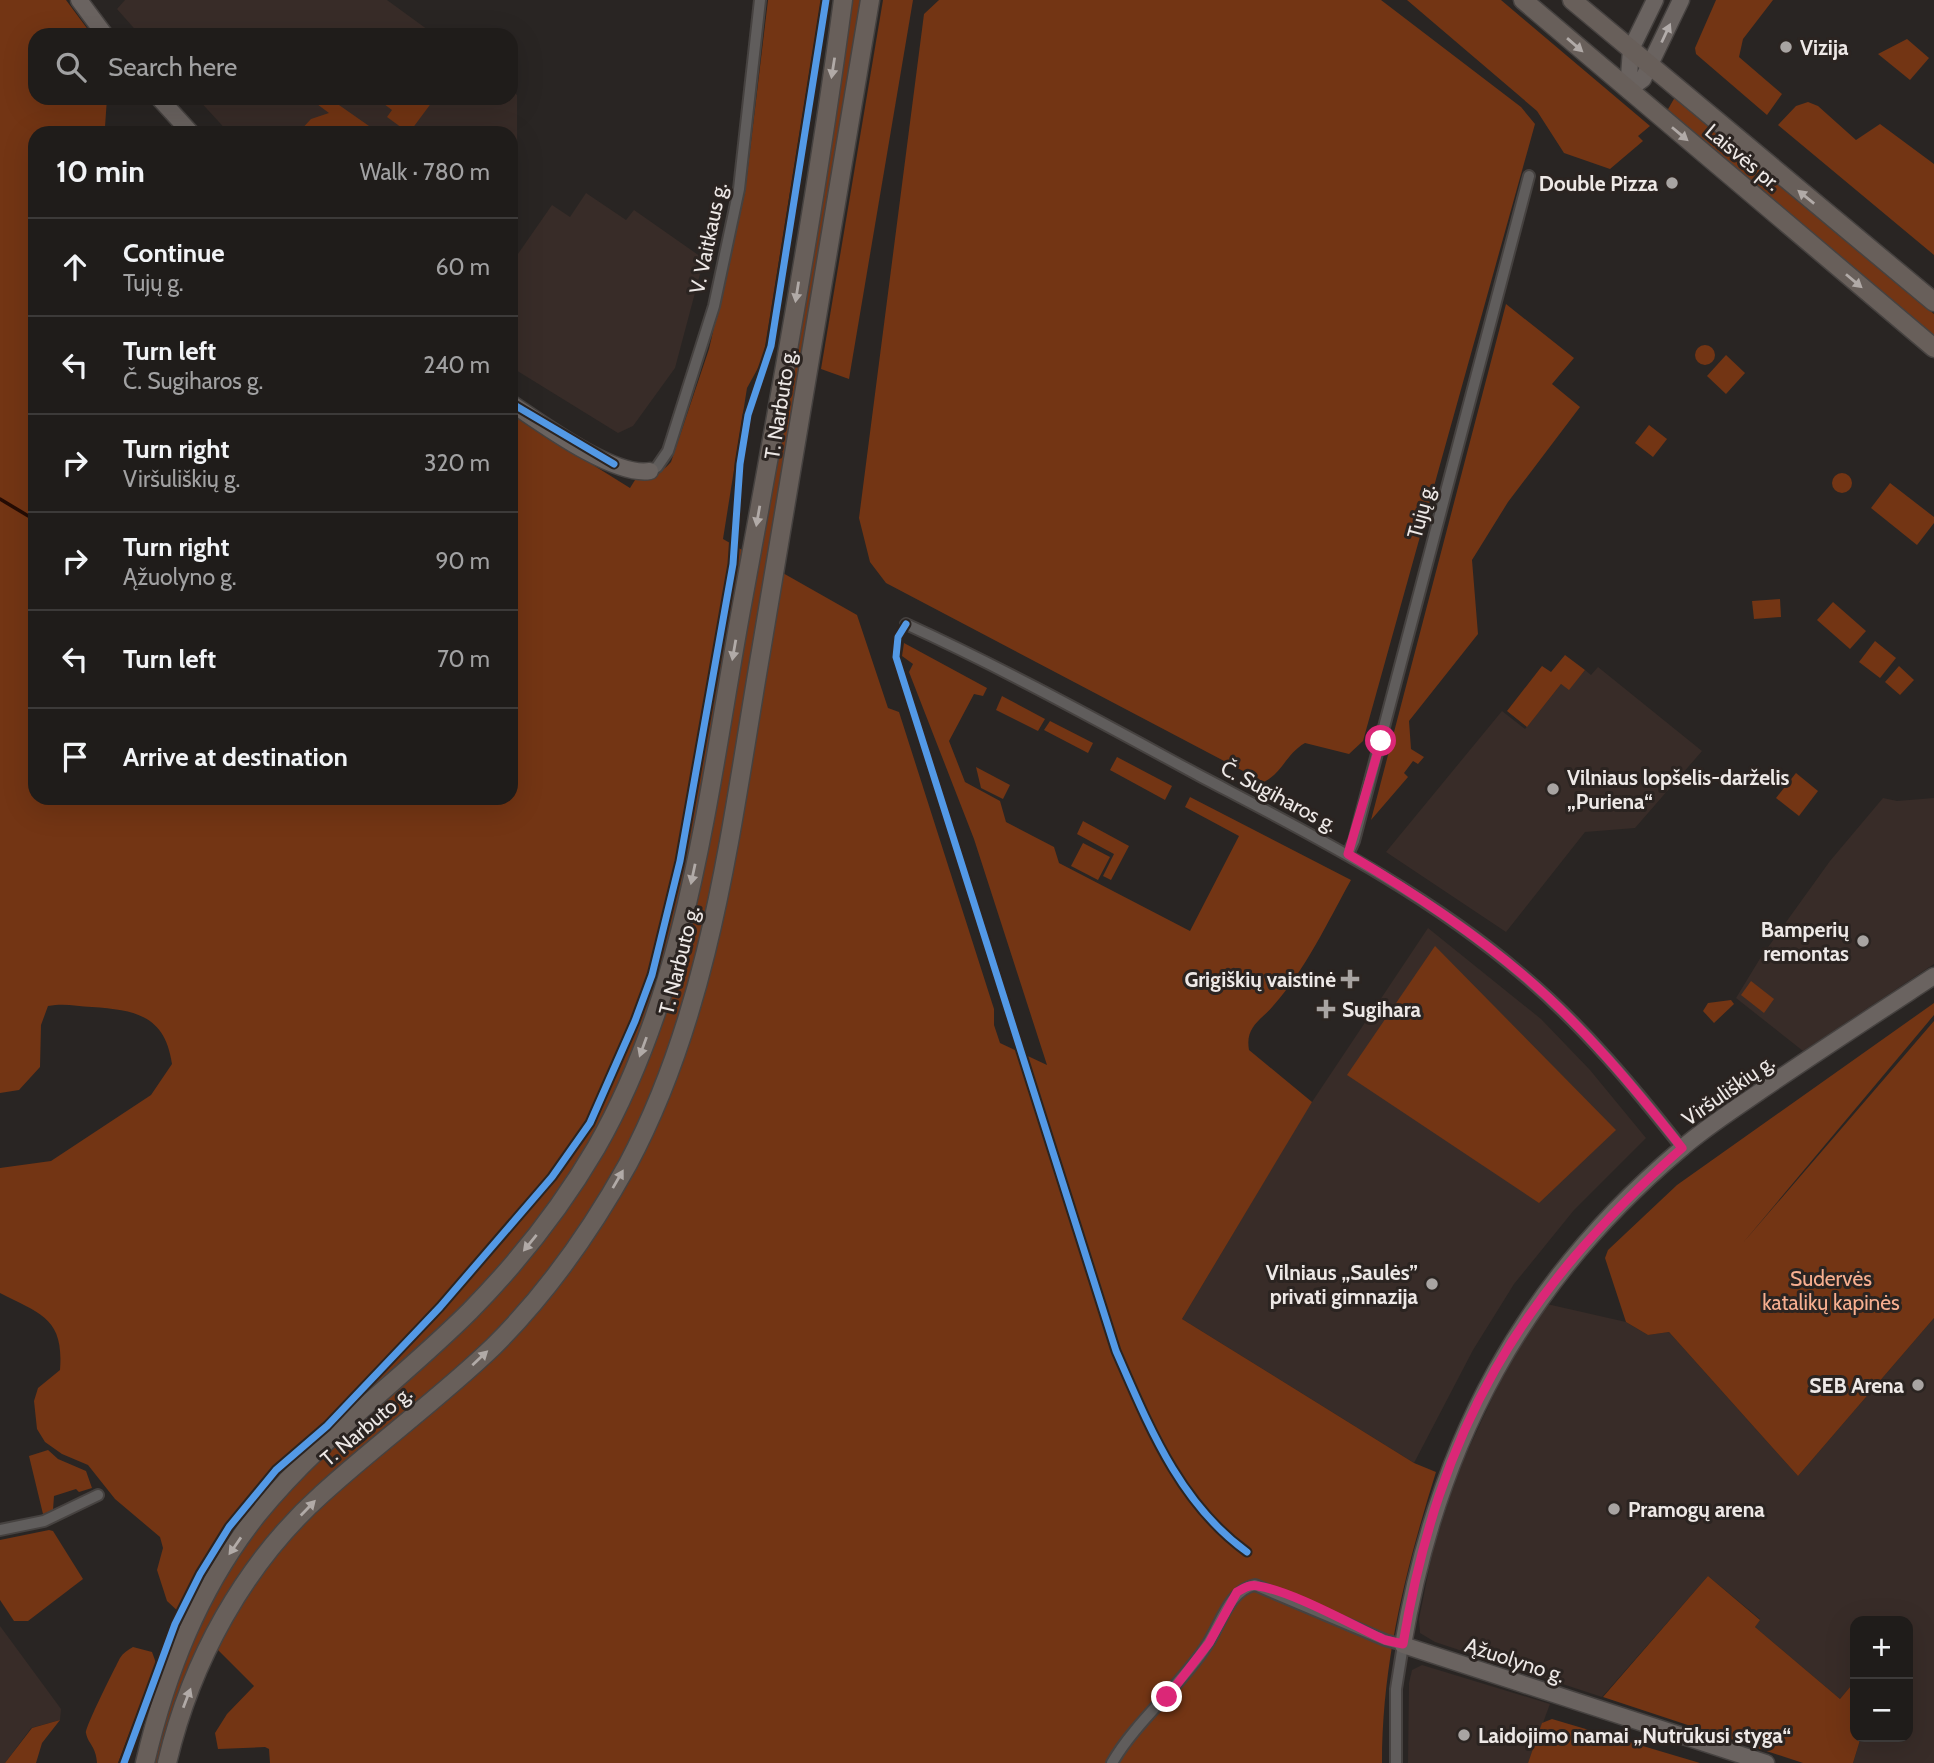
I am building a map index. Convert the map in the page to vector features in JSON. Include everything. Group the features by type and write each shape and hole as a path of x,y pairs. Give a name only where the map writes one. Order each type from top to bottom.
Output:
{"main road":[{"name":"T. Narbuto g.","path":"145,1763 172,1667 190,1623 248,1528 303,1463 468,1312 512,1267 545,1225 592,1155 642,1052 672,959 697,852 783,376 843,0"},
{"name":"T. Narbuto g.","path":"167,1763 181,1713 213,1636 251,1576 281,1536 320,1495 465,1373 540,1294 572,1253 628,1163 674,1061 692,1008 708,946 738,785 870,0"},
{"name":"Laisvės pr.","path":"1523,0 1934,348"},
{"name":"Laisvės pr.","path":"1572,0 1934,302"},
{"path":"1628,90 1631,49 1655,0"},
{"path":"1628,90 1643,79 1681,0"},
{"path":"85,2 101,28"},
{"path":"165,105 185,126"},
{"path":"518,407 614,464 633,472 650,471"},
{"name":"Viršuliškių g.","path":"1403,1644 1410,1603 1437,1502 1453,1457 1495,1367 1570,1258 1607,1217 1682,1148 1821,1050 1934,976"},
{"name":"Ąžuolyno g.","path":"1403,1644 1766,1763"}],"street":[{"name":"V. Vaitkaus g.","path":"650,471 657,467 668,451 722,270 741,177 760,0"},
{"name":"Tujų g.","path":"1348,854 1354,841 1529,176"},
{"name":"Č. Sugiharos g.","path":"906,624 1113,728 1348,854 1452,920 1525,977 1597,1047 1682,1148"},
{"path":"0,1531 44,1521 98,1495"},
{"name":"Ąžuolyno g.","path":"1112,1763 1123,1745 1189,1671 1237,1592 1255,1585 1385,1640 1403,1644"},
{"path":"1396,1763 1396,1689 1403,1644"}],"shaded area":[{"path":"125,0 387,0 425,28 134,28 117,9"},
{"path":"203,105 517,105 517,126 223,126"},
{"path":"586,193 626,220 634,210 704,259 675,368 633,426 618,433 518,371 518,254 552,205 570,217"},
{"name":"Vilniaus lopšelis-darželis „Puriena“","path":"1598,667 1702,751 1635,828 1585,832 1506,932 1386,852 1502,711 1525,729 1561,684 1569,689 1585,670 1591,675"},
{"path":"1883,798 1897,801 1934,798 1934,964 1803,1051 1736,998 1761,957 1830,861"},
{"path":"1428,928 1541,1019 1590,1070 1646,1138 1574,1210 1514,1284 1473,1350 1414,1463 1182,1319 1306,1111"},
{"path":"1547,1304 1626,1322 1648,1335 1669,1332 1798,1476 1934,1318 1934,1763 1853,1763 1859,1742 1913,1742 1913,1616 1850,1616 1850,1687 1840,1699 1755,1627 1760,1619 1708,1576 1602,1697 1435,1642 1420,1633 1419,1619 1432,1554 1455,1478 1506,1368"},
{"path":"0,1626 61,1709 60,1720 31,1728 5,1763 0,1763"},
{"path":"1422,1665 1550,1704 1528,1763 1408,1763 1409,1683 1412,1670"}],"green space":[{"path":"0,0 66,0 87,28 28,28 28,105 107,105 105,126 28,126 28,805 518,805 518,418 630,488 635,480 655,475 671,462 709,349 745,192 768,0 821,0 763,359 747,388 723,539 758,559 817,230 853,0 862,0 767,564 857,615 888,708 899,712 994,1009 994,1025 1000,1043 1047,1065 974,839 909,672 913,664 902,656 904,643 987,688 983,696 974,694 949,741 965,782 1000,801 1006,822 1054,847 1059,863 1190,931 1239,836 1185,807 1190,797 1351,880 1296,977 1251,1030 1249,1036 1249,1050 1312,1102 1182,1319 1414,1463 1436,1472 1406,1580 1391,1652 1382,1763 270,1763 269,1749 265,1747 218,1749 215,1733 227,1714 254,1686 205,1637 158,1763 153,1763 165,1711 197,1629 167,1601 157,1570 163,1548 160,1537 115,1499 88,1465 62,1454 45,1442 37,1429 34,1401 38,1388 60,1370 60,1353 54,1328 47,1320 0,1293 0,1168 51,1161 151,1095 172,1064 163,1035 146,1018 107,1008 48,1006 41,1025 40,1067 19,1090 0,1093"},
{"path":"883,0 913,0 849,379 821,369"},
{"path":"939,0 1381,0 1521,107 1535,124 1363,741 1349,754 1305,743 1264,782 886,583 870,562 859,518 924,14"},
{"path":"1407,0 1501,0 1650,126 1638,136 1643,141 1610,169 1564,153 1537,111"},
{"path":"1716,0 1773,0 1743,39 1739,57 1782,94 1767,115 1696,54 1695,48"},
{"path":"1907,39 1929,58 1910,80 1878,54"},
{"path":"1675,97 1934,314 1934,340 1667,111"},
{"path":"1808,102 1818,106 1856,140 1880,124 1934,164 1934,255 1778,125 1796,106"},
{"path":"318,105 339,105 369,126 304,126 311,119 329,113"},
{"path":"385,105 430,105 414,126 399,126 387,117 392,110"},
{"path":"1506,304 1574,358 1552,384 1580,407 1508,502 1472,560 1478,634 1409,721 1411,749 1424,757 1418,764 1413,761 1404,773 1408,777 1371,820"},
{"path":"1705,345 1712,348 1715,355 1712,362 1705,365 1698,362 1695,355 1698,348"},
{"path":"1726,355 1745,373 1726,394 1707,376"},
{"path":"1649,425 1667,439 1653,457 1635,443"},
{"path":"1842,473 1849,476 1852,483 1849,490 1842,493 1835,490 1832,483 1835,476"},
{"path":"1890,483 1934,517 1934,523 1917,545 1871,508"},
{"path":"1780,599 1781,617 1754,619 1752,601"},
{"path":"1833,602 1866,631 1850,649 1817,620"},
{"path":"1875,641 1896,658 1880,678 1859,662"},
{"path":"1565,655 1585,670 1569,690 1561,684 1527,727 1507,711 1542,666 1551,672"},
{"path":"1899,666 1914,680 1900,695 1885,682"},
{"path":"1002,696 1045,719 1038,731 996,710"},
{"path":"1050,721 1093,743 1088,753 1044,730"},
{"path":"1117,757 1172,786 1165,800 1110,770"},
{"path":"976,767 1010,785 1003,799 981,788"},
{"path":"1796,773 1818,791 1799,816 1776,798"},
{"path":"1083,821 1129,846 1111,880 1103,876 1114,854 1077,834"},
{"path":"1083,843 1110,857 1098,880 1071,866"},
{"path":"1435,946 1616,1130 1539,1203 1347,1075"},
{"path":"1751,981 1774,999 1764,1013 1741,995"},
{"path":"1731,1000 1734,1004 1714,1023 1703,1011 1708,1003"},
{"name":"Sudervės katalikų kapinės","path":"1934,1003 1934,1015 1742,1244 1934,1021 1934,1318 1798,1476 1669,1332 1648,1335 1626,1322 1605,1258 1608,1250 1677,1185"},
{"path":"48,1450 58,1459 86,1471 92,1488 79,1492 76,1489 54,1496 53,1510 43,1514 29,1456"},
{"path":"53,1531 83,1579 28,1621 14,1621 0,1600 0,1540"},
{"path":"1708,1576 1760,1620 1755,1627 1840,1699 1850,1687 1850,1742 1859,1742 1853,1763 1803,1763 1603,1697"},
{"path":"133,1647 152,1652 156,1663 118,1763 97,1763 87,1737 87,1728 120,1658"},
{"path":"1552,1719 1700,1763 1528,1763 1542,1723"},
{"path":"60,1720 42,1743 36,1763 5,1763 32,1728"}],"waterway":[{"path":"0,499 28,516"}],"cycle path":[{"path":"124,1763 175,1624 200,1574 229,1527 276,1470 327,1426 440,1307 552,1177 590,1123 635,1021 652,975 680,861 733,564 740,464 748,415 771,346 826,0"},
{"path":"518,407 614,464"},
{"path":"906,624 898,637 896,657 1116,1351 1154,1435 1184,1487 1223,1532 1247,1552"}],"place":[{"name":"Vizija","path":"1786,47"},
{"name":"Double Pizza","path":"1672,183"},
{"name":"Vilniaus lopšelis-darželis „Puriena“","path":"1553,789"},
{"name":"Bamperių remontas","path":"1863,941"},
{"name":"Grigiškių vaistinė","path":"1350,979"},
{"name":"Sugihara","path":"1326,1009"},
{"name":"Vilniaus „Saulės” privati gimnazija","path":"1432,1284"},
{"name":"SEB Arena","path":"1918,1385"},
{"name":"Pramogų arena","path":"1614,1509"},
{"name":"Laidojimo namai „Nutrūkusi styga“","path":"1464,1735"}],"route":[{"path":"1167,1697 1209,1643 1237,1592 1245,1587 1255,1585 1276,1591 1385,1640 1403,1644 1410,1603 1437,1502 1472,1414 1495,1367 1536,1303 1570,1258 1607,1217 1682,1148 1597,1047 1525,977 1452,920 1348,854 1354,841 1381,741"}]}
